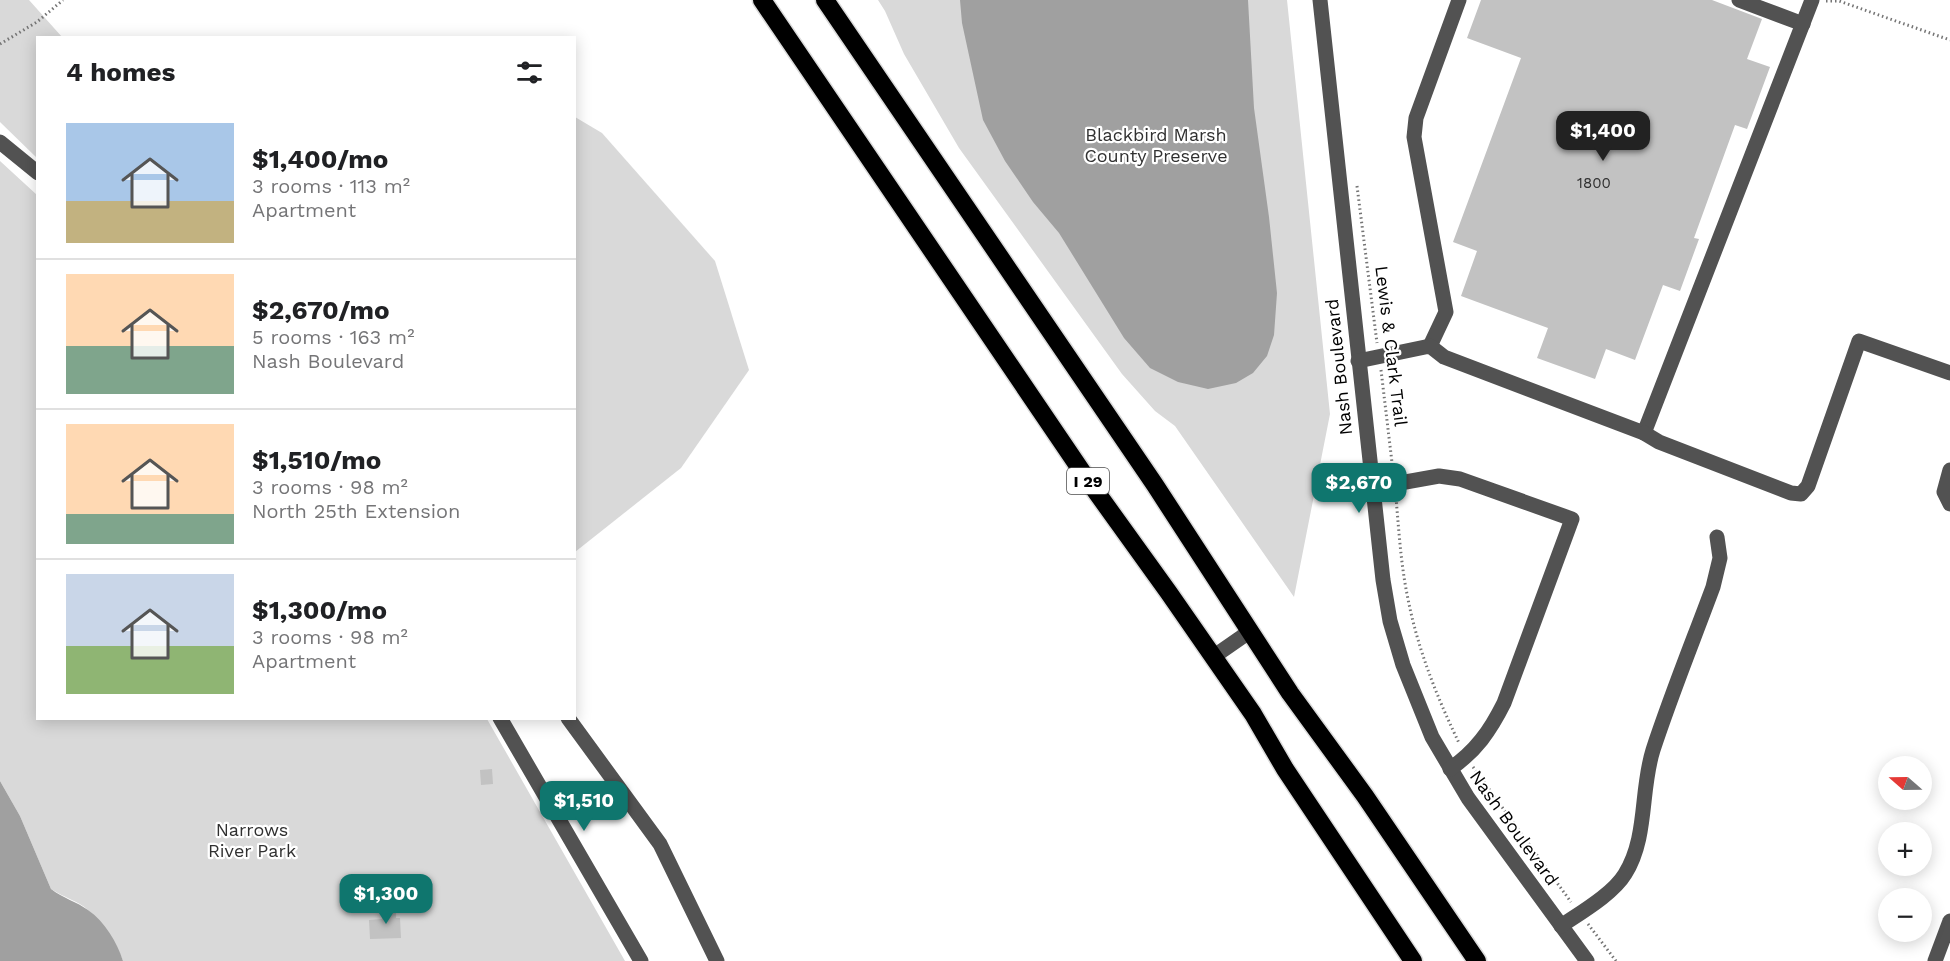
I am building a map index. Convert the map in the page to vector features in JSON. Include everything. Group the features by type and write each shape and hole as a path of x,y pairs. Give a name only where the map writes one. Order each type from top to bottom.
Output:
{"highway":[{"name":"I 29","path":"762,0 1087,479 1213,657 1413,961"},
{"path":"825,0 1155,485 1290,693 1365,796 1477,961"}],"street":[{"name":"Nash Boulevard","path":"1320,0 1372,488 1383,580 1393,632 1412,692 1432,737 1450,769 1468,798 1587,961"},
{"path":"1430,346 1446,312 1414,137 1416,118 1459,0"},
{"path":"1739,0 1803,24"},
{"path":"1644,433 1811,3"},
{"path":"0,141 36,171"},
{"path":"1430,346 1444,357 1644,433 1670,446 1791,493 1801,494 1808,486 1859,341 1950,373"},
{"path":"1358,361 1430,346"},
{"path":"1950,470 1944,492 1950,504"},
{"path":"1372,488 1439,476 1460,478 1572,519 1504,703 1490,730 1467,757 1450,769"},
{"path":"1562,926 1623,877 1632,862 1641,828 1653,752 1713,587 1720,558 1717,537"},
{"path":"1213,657 1250,632"},
{"path":"501,720 641,961"},
{"path":"569,720 660,844 717,961"},
{"path":"1935,961 1950,921"}],"path":[{"path":"0,44 37,22 63,0"},
{"path":"1824,0 1839,1 1950,40"},
{"name":"Lewis & Clark Trail","path":"1356,178 1408,599 1418,640 1442,707 1481,780 1616,961"}],"green space":[{"path":"0,0 29,0 61,36 36,36 36,157 0,122"},
{"name":"Blackbird Marsh County Preserve","path":"878,0 1287,0 1330,414 1294,597 1175,426 1155,411 1122,374 959,148 904,54"},
{"path":"576,118 602,133 715,261 749,370 681,468 576,551"},
{"name":"Narrows River Park","path":"0,161 36,194 36,720 488,720 625,961 123,961 113,941 93,914 80,904 51,889 20,816 0,781"}],"shaded area":[{"name":"Blackbird Marsh County Preserve","path":"960,0 1248,0 1254,108 1277,293 1274,335 1267,356 1253,373 1236,383 1208,389 1178,382 1150,368 1124,338 1059,233 1033,202 1005,161 983,120 962,23"},
{"path":"0,781 20,816 51,889 84,907 100,920 114,940 123,961 0,961"}],"building":[{"path":"1481,0 1712,0 1762,19 1747,59 1770,67 1747,129 1735,125 1694,238 1699,239 1680,291 1663,285 1635,360 1606,349 1595,379 1537,358 1548,328 1461,296 1477,251 1453,242 1521,58 1467,38"},
{"path":"492,769 493,784 481,785 480,770"},
{"path":"396,905 396,918 400,918 401,938 370,939 369,920 382,919 382,906"}]}
